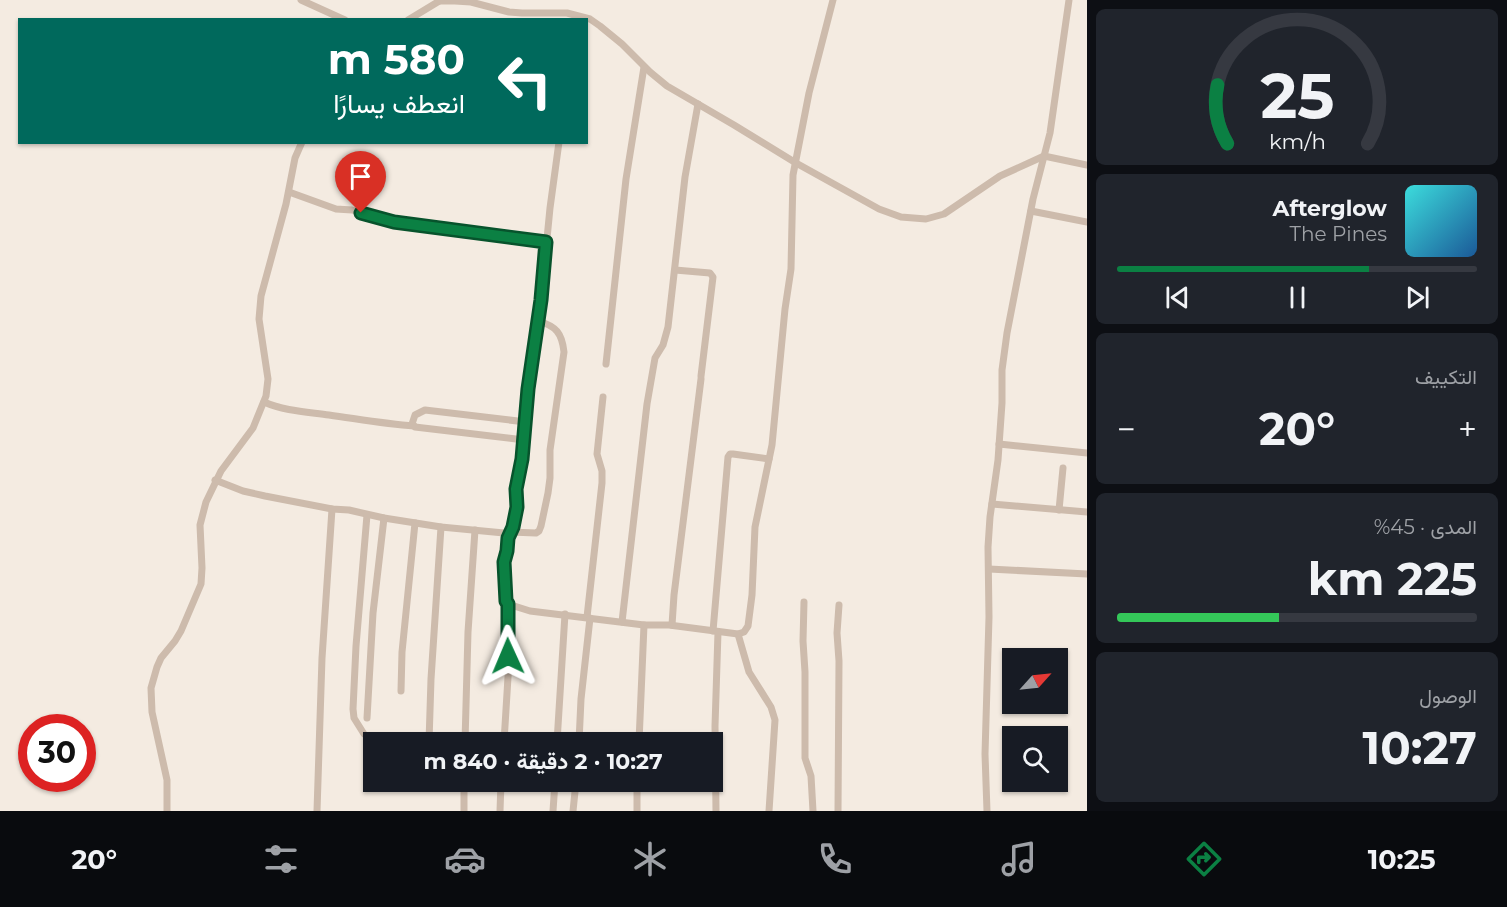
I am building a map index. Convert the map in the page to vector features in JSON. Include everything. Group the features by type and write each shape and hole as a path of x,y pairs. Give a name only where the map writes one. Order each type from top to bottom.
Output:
{"street":[{"path":"301,0 341,18"},
{"path":"411,18 440,1 455,0 515,12 563,13 579,17"},
{"path":"508,604 530,611 738,634 744,632 748,626 752,595 755,527 772,446 784,309 790,279 792,190 809,93 833,0"},
{"path":"987,811 985,754 989,617 988,546 999,444 1002,370 1030,211 1054,110 1069,0"},
{"path":"588,19 622,44 644,67 667,86 796,164 879,209 901,217 926,219 944,214 1000,176 1044,156 1087,165"},
{"path":"606,364 626,179 644,67"},
{"path":"622,622 646,404 655,358 663,345 668,327 685,177 698,104"},
{"path":"167,811 167,780 152,712 151,688 157,666 181,631 201,584 200,525 202,513 215,480 252,428 264,402 268,379 259,308 263,285 301,144"},
{"path":"505,732 509,661 508,604 504,562 517,507 516,489 522,459 529,379 538,321 558,144"},
{"path":"289,192 336,209 352,210 394,222 546,242"},
{"path":"1030,211 1087,222"},
{"path":"672,625 713,277 710,273 675,270"},
{"path":"215,480 243,491 349,510 384,519 441,527 533,534 539,531 548,493 550,450 564,352 562,340 553,326 538,321"},
{"path":"579,732 602,483 602,471 597,454 603,397"},
{"path":"264,402 301,411 377,423 524,440"},
{"path":"414,426 412,424 416,415 423,410 526,422"},
{"path":"999,444 1087,453"},
{"path":"716,811 716,631 728,457 733,454 769,459"},
{"path":"1059,510 1063,468"},
{"path":"992,504 1087,512"},
{"path":"317,811 332,508"},
{"path":"363,732 354,718 353,709 367,515"},
{"path":"367,718 373,613 384,519"},
{"path":"401,691 402,652 415,523"},
{"path":"429,732 441,527"},
{"path":"465,732 468,632 475,530"},
{"path":"989,569 1087,574"},
{"path":"804,602 802,634 805,672 805,758 811,776 813,811"},
{"path":"838,811 839,654 837,633 839,605"},
{"path":"558,732 565,614"},
{"path":"639,732 644,625"},
{"path":"738,634 750,672 771,707 775,720 769,811"},
{"path":"464,792 464,811"},
{"path":"500,811 501,792"},
{"path":"554,811 555,792"},
{"path":"573,811 575,792"},
{"path":"637,792 637,811"}],"route":[{"path":"361,213 394,222 546,242 541,300 528,389 523,451 516,489 517,507 504,562 508,604 508,656"}]}
